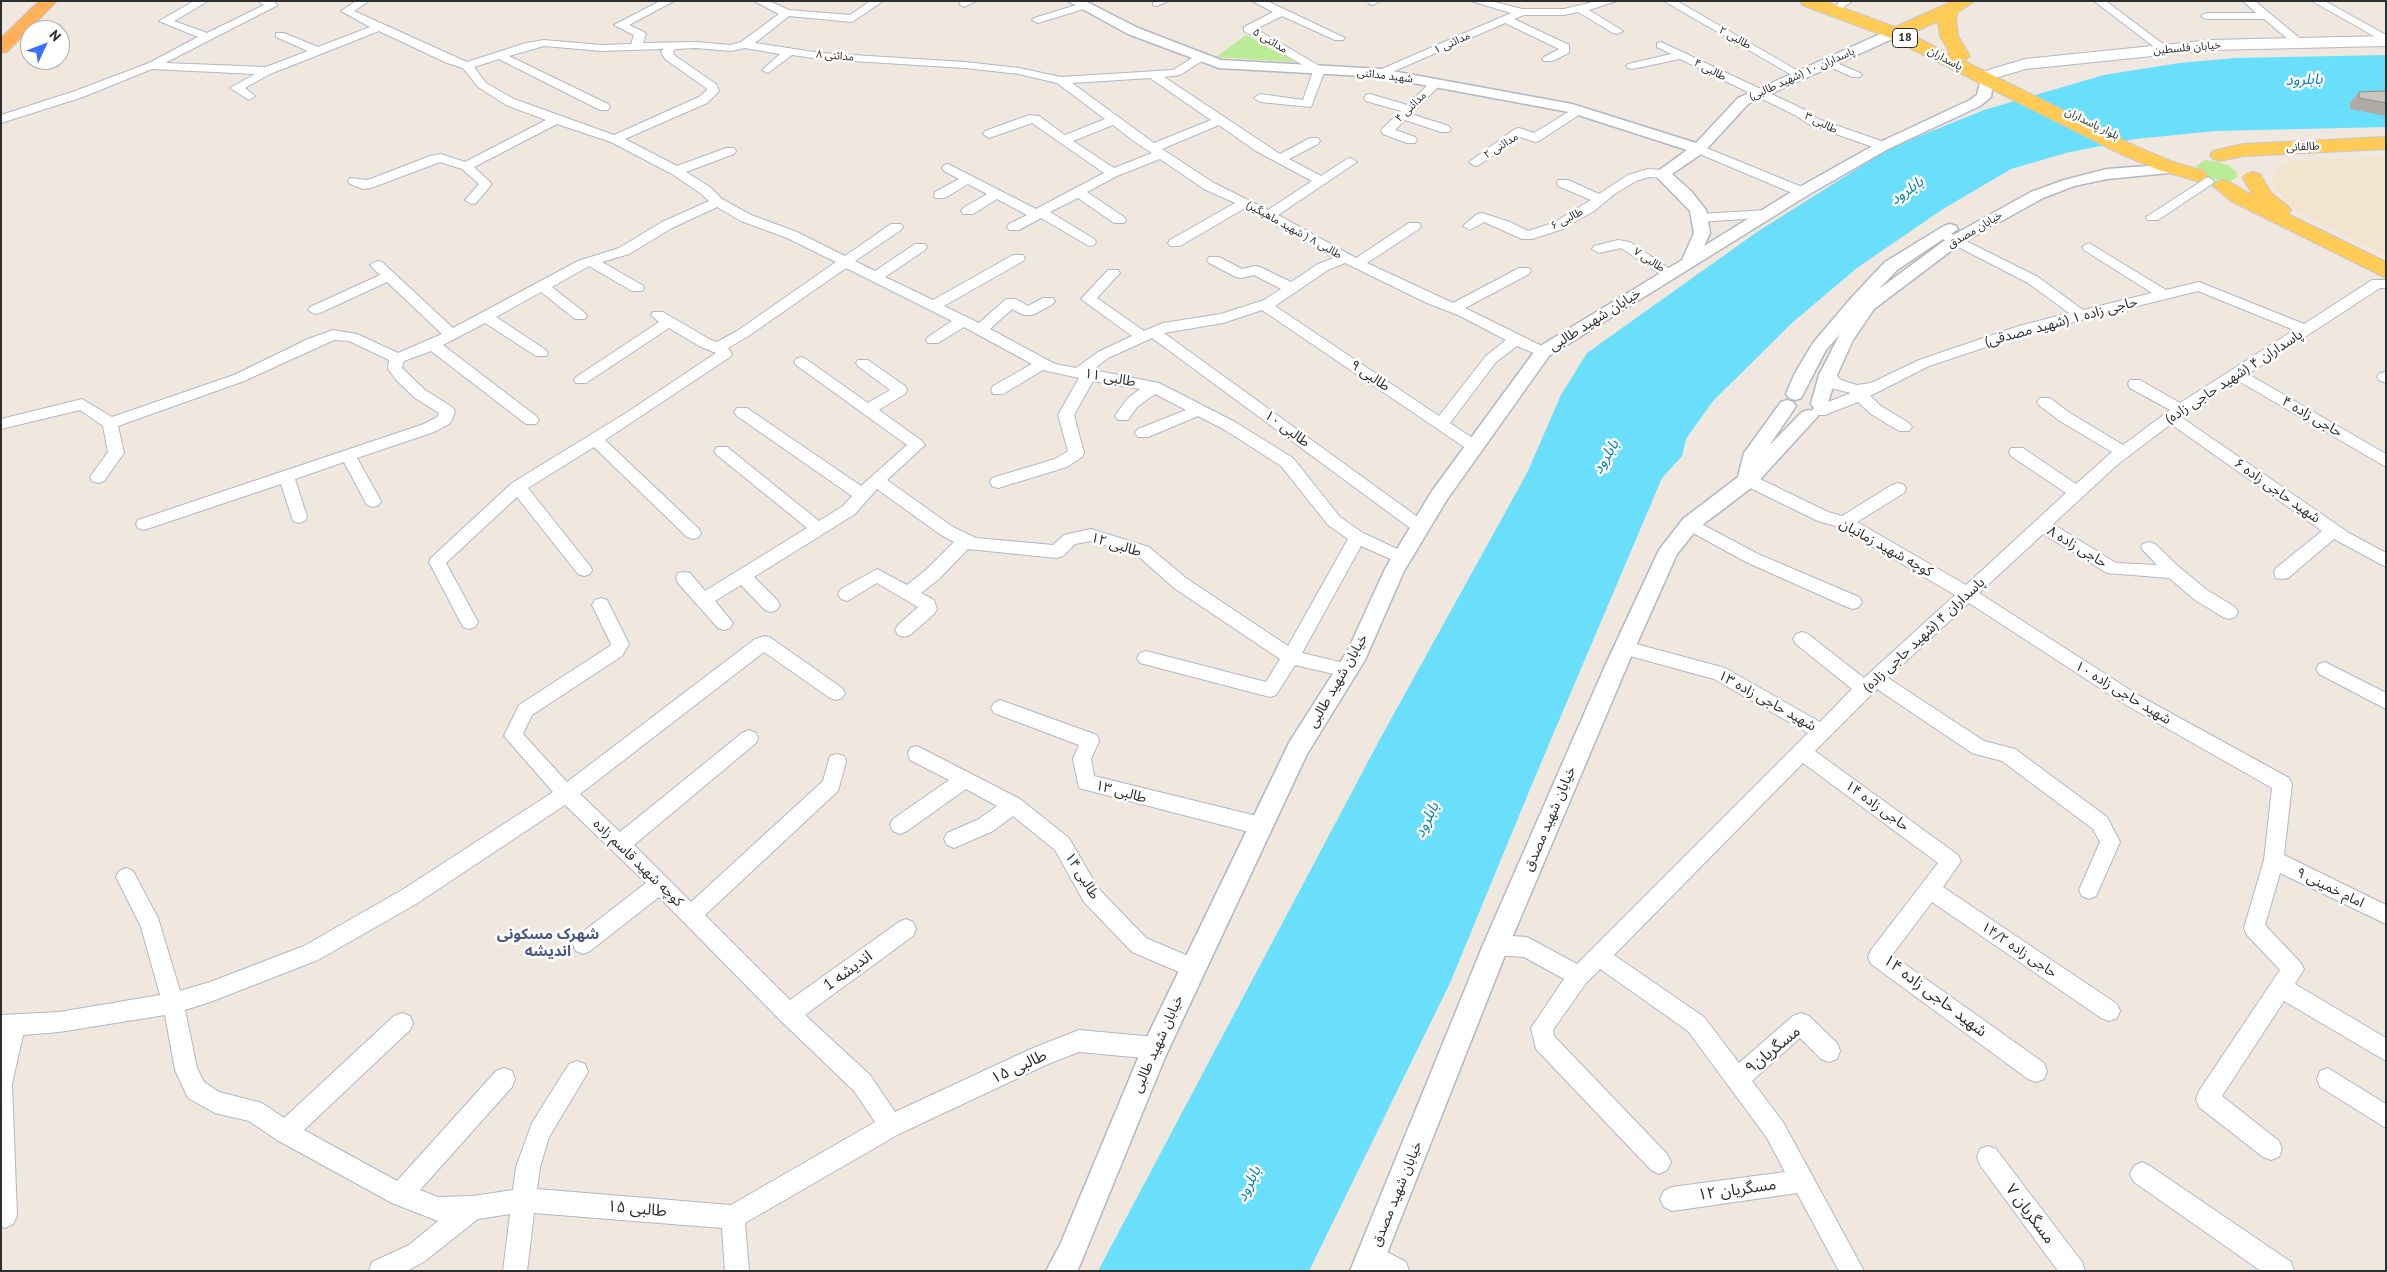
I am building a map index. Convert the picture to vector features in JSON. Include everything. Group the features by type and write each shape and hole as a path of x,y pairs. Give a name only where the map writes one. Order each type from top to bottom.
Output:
{"highway":[{"path":"1,32 32,1"},
{"path":"1,48 49,1"}],"main road":[{"name":"پاسداران","path":"1808,1 1900,30 1994,80"},
{"path":"1900,30 1952,5 1967,1"},
{"name":"پاسداران","path":"1837,3 1961,56 1994,80"},
{"path":"1952,5 1947,20 1949,36 1961,56"},
{"name":"خیابان فلسطین","path":"1994,80 2025,64 2211,45 2386,41"},
{"name":"بلوار پاسداران","path":"1994,80 2174,169 2210,181 2361,260 2383,280"},
{"name":"طالقانی","path":"2203,155 2243,150 2386,143"},
{"path":"2243,150 2257,171 2258,191 2270,203 2386,262"},
{"name":"بلوار پاسداران","path":"2140,153 2203,155"},
{"name":"طالقانی","path":"2210,181 2245,185 2251,182 2257,171 2286,157 2386,153"},
{"path":"2210,181 2189,163 2190,159 2203,155 2239,162 2257,171"}],"street":[{"path":"203,1 165,21 207,37"},
{"path":"1,118 79,94 150,66 273,5 262,1"},
{"path":"364,1 346,11 377,28 389,31 451,62 467,66"},
{"path":"636,46 640,34 620,25 669,1"},
{"path":"760,1 776,4 787,13 852,19 878,1"},
{"path":"1257,1 1339,38"},
{"path":"1476,1 1522,12 1564,12 1612,1"},
{"path":"1673,4 1689,1"},
{"path":"2099,1 2165,50"},
{"path":"2248,1 2299,43"},
{"path":"2316,1 2386,41"},
{"path":"1038,20 1079,3"},
{"name":"شهید مدائنی","path":"1079,3 1134,31 1219,64 1381,74 1436,83 1578,110 1699,149"},
{"name":"طالبی ۲","path":"1673,4 1801,76"},
{"path":"1580,9 1617,31"},
{"name":"مدائنی ۵","path":"1282,12 1248,29 1318,70"},
{"name":"مدائنی ۱","path":"1381,74 1522,12"},
{"path":"745,45 787,13"},
{"path":"2206,16 2266,16"},
{"path":"1505,19 1566,47 1565,51 1548,59"},
{"path":"249,96 236,88 267,71 377,28"},
{"name":"پاسداران ۱۰ (شهید طالبی)","path":"1699,149 1743,101 1900,30"},
{"path":"1735,38 1751,31"},
{"path":"280,35 318,51"},
{"name":"مدائنی ۸","path":"467,66 530,45 544,43 602,48 672,46 731,48 745,45 821,56 966,65 1019,71 1061,80 1176,73 1201,57"},
{"name":"طالبی ۴","path":"1661,44 1760,94"},
{"path":"615,138 710,96 713,91 712,86 669,57 668,52 672,46"},
{"path":"768,70 790,51"},
{"path":"1632,66 1682,55"},
{"path":"501,56 604,107"},
{"path":"1830,63 1856,75"},
{"path":"150,66 267,71"},
{"name":"طالبی ۱۱","path":"467,66 482,85 510,102 556,120 615,138 676,171 705,190 717,202 746,218 792,235 874,278 981,330 1051,368 1154,387 1230,426 1287,462 1334,521 1357,537 1402,558"},
{"path":"1260,98 1307,104 1318,70"},
{"path":"1152,74 1219,121 1321,181"},
{"name":"طالبی ۸ ( شهید ماهیگیر)","path":"1061,80 1114,120 1209,186 1269,215 1350,261 1454,308 1543,352"},
{"name":"خیابان شهید طالبی","path":"1060,1271 1070,1255 1155,1048 1298,748 1357,654 1402,558 1439,496 1543,352 1802,192 1883,146 1975,103 1984,97 1994,80"},
{"name":"مدائنی ۴","path":"1411,140 1387,131 1436,83"},
{"name":"طالبی ۳","path":"1760,94 1799,112 1814,122 1883,146"},
{"path":"1370,98 1445,129"},
{"name":"مدائنی ۲","path":"1475,162 1519,132 1535,138 1578,110"},
{"path":"990,134 1030,119 1035,119 1113,173"},
{"path":"466,166 556,120"},
{"path":"1064,140 1114,120"},
{"path":"1014,227 1113,173 1219,121"},
{"path":"1279,158 1314,141"},
{"path":"1689,262 1702,233 1698,210 1686,194 1662,174 1699,149 1802,192"},
{"path":"676,171 730,151"},
{"name":"خیابان مصدق","path":"1816,410 1828,375 1845,338 1868,305 1948,237 2028,190 2140,153"},
{"path":"354,181 363,185 371,184 430,160 441,158 466,166 486,184 471,200"},
{"path":"1269,215 1351,162"},
{"path":"948,168 1040,214 1089,242"},
{"name":"خیابان مصدق","path":"1748,480 1751,458 1791,400 1819,347 1891,266 2037,195 2069,183 2121,172 2174,169"},
{"name":"طالبی ۶","path":"1470,226 1482,217 1505,225 1527,236 1558,226 1590,208 1611,190 1632,178 1648,173 1662,174"},
{"path":"940,195 967,179"},
{"path":"2153,217 2210,181"},
{"path":"1563,182 1600,199"},
{"path":"1078,192 1119,220"},
{"path":"968,211 996,193"},
{"path":"110,423 239,378 313,342 334,335 352,337 396,358 433,345 590,261 624,251 667,226 717,202"},
{"path":"1175,243 1245,203"},
{"path":"1699,218 1768,214"},
{"path":"998,482 1061,463 1076,453 1066,415 1084,374 1103,354 1163,328 1224,318 1264,305 1323,266 1350,261 1414,226"},
{"path":"719,347 896,227"},
{"path":"1948,237 2033,280 2080,316"},
{"name":"طالبی ۷","path":"1599,249 1618,244 1625,245 1670,274"},
{"path":"874,278 920,247"},
{"path":"2089,247 2164,295"},
{"path":"934,306 1018,258"},
{"path":"1214,260 1241,274 1255,270 1291,288"},
{"path":"590,261 637,288"},
{"path":"377,265 452,336"},
{"path":"1454,308 1524,271"},
{"name":"طالبی ۱۰","path":"1113,272 1088,299 1147,334 1420,527"},
{"path":"315,310 390,276"},
{"name":"پاسداران ۴ (شهید حاجی زاده)","path":"1659,1162 1544,1041 1542,1028 1579,976 1871,684 2077,492 2123,452 2176,414 2383,280"},
{"path":"542,286 580,316"},
{"name":"حاجی زاده ۱ (شهید مصدقی)","path":"1816,410 1846,402 1924,363 2024,329 2199,286 2306,330"},
{"path":"981,330 1011,302 1028,312 1048,301"},
{"name":"طالبی ۹","path":"1264,305 1475,447"},
{"path":"486,317 541,353"},
{"path":"469,622 437,562 518,488 594,438 631,417 725,354 719,347 706,344 664,318 581,380"},
{"path":"933,340 963,321"},
{"path":"1442,424 1491,359 1516,340"},
{"path":"433,345 531,420"},
{"path":"144,524 429,428 444,420 447,411 420,394 402,378 395,369 396,358"},
{"path":"704,600 817,528 849,510 876,480 917,445 801,362"},
{"path":"862,362 900,390 868,410"},
{"path":"998,390 1043,364"},
{"name":"حاجی زاده ۴","path":"2237,374 2335,430 2386,462"},
{"path":"1828,375 1836,384 1865,391 1876,410 1904,428"},
{"name":"شهید حاجی زاده ۶","path":"2135,384 2334,530 2386,561"},
{"path":"1123,416 1132,403 1154,387"},
{"path":"1791,400 1810,396 1816,410"},
{"path":"2045,402 2065,417 2123,452"},
{"path":"1,424 82,404 110,423 116,454 98,477"},
{"path":"1143,433 1198,410"},
{"name":"خیابان شهید مصدق","path":"1368,1263 1496,945 1668,550 1690,524 1748,480 1816,410"},
{"path":"742,412 862,495"},
{"path":"594,438 693,533"},
{"path":"722,451 817,528"},
{"path":"2017,452 2077,492"},
{"path":"348,456 373,500"},
{"path":"287,477 299,517"},
{"name":"طالبی ۱۲","path":"876,480 947,531 973,544 1057,552 1070,539 1091,535 1143,551 1180,583 1291,657 1346,670"},
{"name":"کوچه شهید زمانیان","path":"1748,480 1824,517 1844,522 1968,594"},
{"path":"518,488 584,570"},
{"path":"1844,522 1898,489"},
{"path":"1690,524 1752,558 1853,602"},
{"name":"حاجی زاده ۸","path":"2041,526 2113,569 2173,572"},
{"path":"2282,573 2334,530"},
{"path":"1146,658 1270,690 1291,657 1357,537"},
{"path":"908,593 933,574 966,540"},
{"path":"2149,548 2173,572 2201,595 2229,612"},
{"path":"847,594 877,575 926,603 928,609 904,630"},
{"path":"742,576 771,605"},
{"path":"684,578 724,623"},
{"name":"شهید حاجی زاده ۱۰","path":"1968,594 2132,700 2282,784 2274,860"},
{"name":"کوچه شهید قاسم زاده","path":"601,605 618,637 620,644 616,651 525,710 512,736 566,794 620,844 789,1014 862,1082 891,1126"},
{"path":"1802,639 1871,684 1979,747 2008,755 2100,823 2110,842 2088,890"},
{"path":"5,1216 1,1084 8,1026 59,1022 173,1003 210,992 311,953 409,897 566,794 762,644 765,643 836,694"},
{"name":"شهید حاجی زاده ۱۳","path":"1625,648 1719,673 1822,732"},
{"path":"2326,669 2386,702"},
{"name":"طالبی ۱۳","path":"1000,708 1090,741 1082,759 1086,782 1261,826"},
{"path":"620,844 749,738"},
{"name":"حاجی زاده ۱۴","path":"1802,752 1951,861"},
{"name":"طالبی ۱۴","path":"917,754 1013,805 1062,844 1091,895 1139,945 1193,968"},
{"path":"691,915 831,784 837,762"},
{"path":"900,825 964,780"},
{"path":"954,839 986,824 1013,805"},
{"path":"2271,1149 2207,1099 2293,968 2254,928 2274,860"},
{"name":"امام خمینی ۹","path":"2274,860 2386,915"},
{"name":"شهید حاجی زاده ۱۴","path":"1951,861 1878,957 2036,1071"},
{"name":"طالبی ۱۵","path":"126,877 151,925 173,1003 186,1070 196,1090 215,1102 254,1112 285,1132 400,1195 438,1209 473,1208 524,1200 733,1217 891,1126 1041,1056 1079,1042 1155,1048"},
{"path":"583,944 660,884"},
{"name":"حاجی زاده ۱۴/۲","path":"1930,889 2109,1011"},
{"name":"اندیشه 1","path":"789,1014 906,929"},
{"path":"1496,945 1527,947 1579,976"},
{"path":"1599,956 1696,1024 1775,1130 1852,1271"},
{"path":"2281,987 2386,1050"},
{"path":"285,1132 402,1023"},
{"name":"مسگریان۹","path":"1737,1079 1802,1023 1829,1051"},
{"path":"515,1271 528,1167 540,1131 577,1072"},
{"path":"400,1195 504,1078"},
{"path":"2328,1079 2386,1117"},
{"name":"مسگریان ۷","path":"1988,1157 2073,1271"},
{"path":"2142,1174 2282,1271"},
{"name":"مسگریان ۱۲","path":"1672,1199 1803,1181"},
{"path":"381,1271 417,1252 473,1208"},
{"path":"733,1217 737,1271"},
{"path":"1368,1263 1398,1271"}],"shaded area":[{"path":"2386,157 2386,255 2300,213 2275,190 2272,180 2275,171 2290,161"}],"green space":[{"path":"1246,35 1295,62 1216,57"},
{"path":"2205,160 2230,166 2237,173 2237,177 2225,182 2204,176 2196,166"}],"water":[{"name":"بابلرود","path":"2386,55 2386,127 2216,131 2135,139 2066,153 2011,169 1943,209 1857,268 1793,322 1713,401 1686,439 1682,456 1662,478 1450,983 1309,1271 1098,1271 1380,739 1527,473 1561,395 1587,353 1757,232 1890,148 1984,110 2104,75 2179,63 2236,58"}],"building":[{"path":"2386,91 2386,103 2359,98 2359,92"}],"district":[{"name":"شهرک مسکونی اندیشه","path":"548,944"}]}
